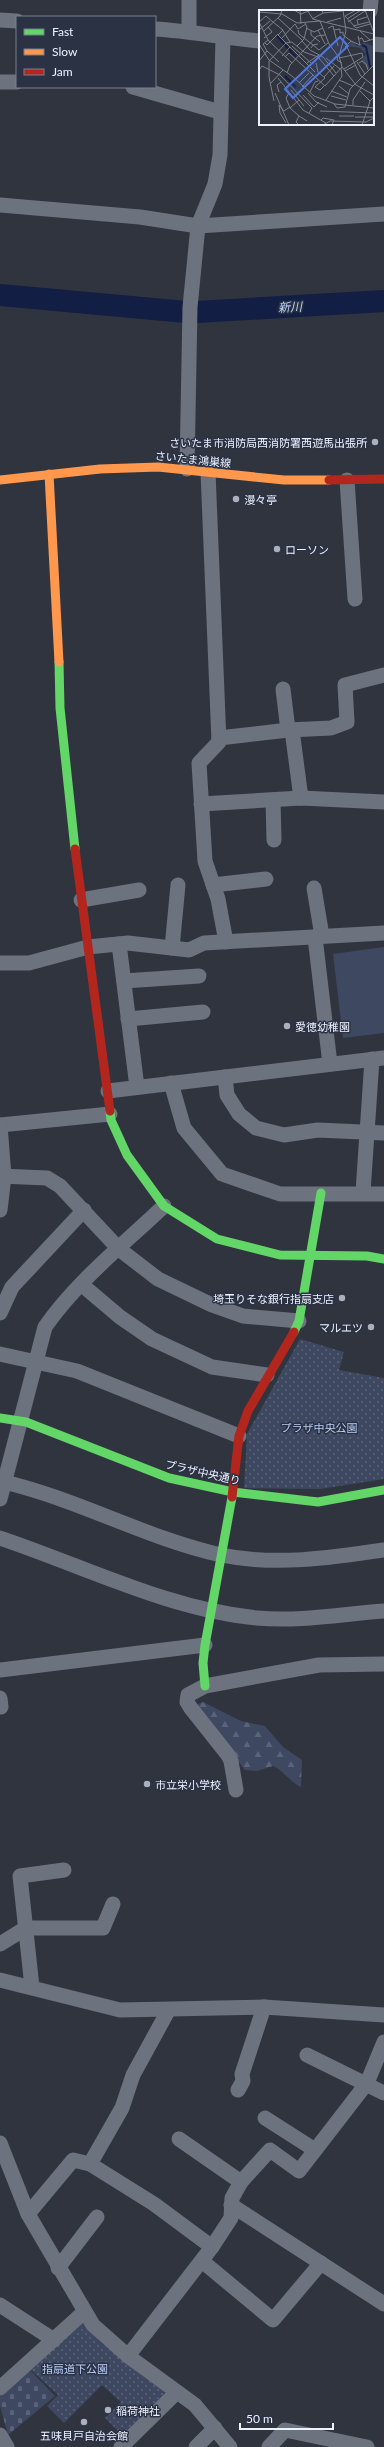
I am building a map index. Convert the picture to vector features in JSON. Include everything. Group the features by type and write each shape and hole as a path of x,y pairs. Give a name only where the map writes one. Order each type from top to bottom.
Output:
{"street":[{"path":"189,0 189,31"},
{"path":"370,10 371,0"},
{"path":"0,20 16,21"},
{"path":"156,29 189,31 223,38 259,41"},
{"path":"187,469 190,306 198,226 216,184 220,155 223,38"},
{"path":"374,44 384,45"},
{"path":"0,82 16,82"},
{"path":"136,88 220,112"},
{"path":"0,205 140,216 198,226 384,214"},
{"name":"さいたま鴻巣線","path":"0,480 122,467 187,469 284,480 384,479"},
{"path":"208,472 219,742 199,763 205,861 218,899 226,942"},
{"path":"50,474 59,625 60,708 81,900 111,1120 127,1155 164,1206 217,1239 280,1255 367,1256 384,1259"},
{"path":"347,480 355,599"},
{"path":"219,738 290,730 331,728 347,722 345,685 384,675"},
{"path":"283,690 301,798"},
{"path":"201,804 301,798 384,802"},
{"path":"273,800 274,840"},
{"path":"213,885 266,879"},
{"path":"172,948 178,885"},
{"path":"314,888 330,1064"},
{"path":"81,900 139,890"},
{"path":"0,963 28,963 88,947 119,944 189,950 204,943 384,933"},
{"path":"119,944 137,1088"},
{"path":"124,981 200,976"},
{"path":"128,1019 203,1012"},
{"path":"108,1091 378,1059 367,1131 363,1192"},
{"path":"225,1077 227,1095 239,1114 256,1128 284,1136 318,1130 367,1131 384,1133"},
{"path":"171,1083 184,1128 222,1174 280,1194 363,1192 384,1194"},
{"path":"0,1210 2,1176 0,1125 110,1114"},
{"path":"2,1176 48,1178 60,1186 119,1249 158,1279 212,1305 243,1316 299,1321"},
{"path":"205,1686 203,1663 205,1645 210,1610 233,1492 239,1436 248,1411 267,1374 294,1333 299,1321 321,1193"},
{"path":"0,1499 2,1482 21,1421 35,1361 45,1327 58,1308 81,1284 164,1206"},
{"path":"0,1313 12,1287 84,1210"},
{"path":"81,1284 120,1317 152,1339 212,1368 267,1374"},
{"path":"0,1354 77,1370 239,1436"},
{"name":"プラザ中央通り","path":"0,1418 21,1421 169,1478 233,1492 318,1502 384,1490"},
{"path":"2,1482 39,1490 149,1533 221,1555 266,1560 329,1558 384,1550"},
{"path":"0,1538 146,1592 210,1610 257,1618 293,1618 384,1611"},
{"path":"0,1670 205,1645"},
{"path":"236,1790 231,1762 228,1755 187,1702 188,1695 205,1686 320,1665 384,1664"},
{"path":"32,1987 20,1876 64,1870"},
{"path":"0,1944 26,1928 103,1928 113,1904"},
{"path":"0,1980 120,2010 264,2007 384,2014"},
{"path":"238,2090 243,2081 242,2074 264,2007"},
{"path":"90,2164 122,2108 133,2075 168,2010"},
{"path":"128,2356 202,2261 231,2218 232,2198 240,2182 270,2150 299,2171 367,2083 384,2042"},
{"path":"307,2055 367,2083 384,2093"},
{"path":"265,2118 315,2150"},
{"path":"179,2139 240,2182"},
{"path":"0,2143 5,2173 58,2268 93,2325 128,2356 195,2405 230,2447"},
{"path":"28,2214 73,2160 90,2164 154,2204 212,2247"},
{"path":"231,2205 384,2304"},
{"path":"58,2268 97,2217"},
{"path":"202,2261 272,2320 320,2263"},
{"path":"0,2305 54,2340"},
{"path":"0,2388 84,2312"},
{"path":"121,2447 177,2392"},
{"path":"196,2447 215,2428"},
{"path":"269,2447 285,2430 367,2447"},
{"path":"0,2435 7,2447"}],"green space":[{"path":"384,947 384,1033 343,1038 333,954"},
{"name":"プラザ中央公園","path":"300,1339 344,1352 339,1370 384,1378 384,1479 320,1489 244,1488 247,1434"},
{"path":"203,1702 241,1721 265,1726 283,1747 302,1760 301,1787 273,1766 257,1771 245,1770 196,1708 198,1704"},
{"name":"指扇道下公園","path":"86,2317 98,2340 146,2379 159,2385 166,2396 124,2437 105,2418 121,2402 102,2385 64,2423 47,2406 58,2395 29,2368"},
{"path":"29,2369 55,2396 8,2435 0,2406 0,2396"}],"waterway":[{"name":"新川","path":"0,295 186,312"},
{"name":"新川","path":"196,312 384,301"}],"traffic: fast":[{"path":"59,662 60,708 75,849"},
{"path":"110,1111 111,1120 127,1155 164,1206 217,1239 280,1255 367,1256 384,1259"},
{"path":"294,1332 299,1321 321,1193"},
{"path":"0,1418 26,1422 169,1478 233,1492 318,1502 384,1490"},
{"path":"205,1686 203,1663 205,1645 232,1497"}],"traffic: slow":[{"path":"0,480 100,469 158,467 284,480 329,480"},
{"path":"49,474 59,662"}],"traffic: jam":[{"path":"329,480 384,479"},
{"path":"75,849 110,1111"},
{"path":"232,1497 239,1436 248,1411 294,1332"}],"place":[{"name":"さいたま市消防局西消防署西遊馬出張所","path":"375,442"},
{"name":"漫々亭","path":"236,499"},
{"name":"ローソン","path":"277,549"},
{"name":"愛徳幼稚園","path":"287,1026"},
{"name":"埼玉りそな銀行指扇支店","path":"342,1298"},
{"name":"マルエツ","path":"371,1327"},
{"name":"市立栄小学校","path":"147,1784"},
{"name":"稲荷神社","path":"108,2410"},
{"name":"五味貝戸自治会館","path":"84,2422"}]}
